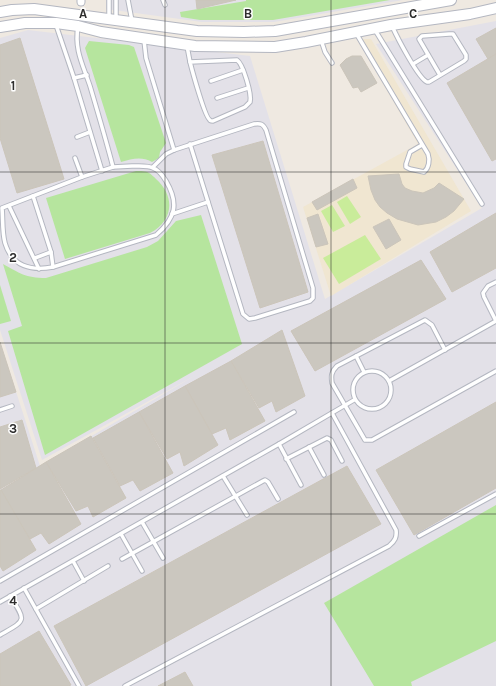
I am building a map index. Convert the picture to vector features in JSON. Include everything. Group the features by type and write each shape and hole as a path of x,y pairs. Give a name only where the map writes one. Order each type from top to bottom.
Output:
{"main road":[{"path":"0,12 34,9 197,31 244,32 275,31 451,0"},
{"path":"404,24 402,16 404,14 428,4"},
{"path":"0,27 25,23 56,24 78,26 101,32 186,45 275,46 356,33 391,25 470,14 496,8"}],"lane":[{"path":"109,0 113,19"},
{"path":"113,19 116,0"},
{"path":"128,0 132,22"},
{"path":"163,0 165,5"},
{"path":"56,24 102,171"},
{"path":"391,25 425,82 430,82 464,61 467,57 454,36 449,34 420,37 419,40 440,75"},
{"path":"78,26 76,35 78,52 87,75 113,167"},
{"path":"374,29 482,204"},
{"path":"356,33 428,154 430,159 427,170 424,172 410,169 406,166 410,152 422,145"},
{"path":"144,39 146,58 174,150"},
{"path":"321,39 325,52 332,63"},
{"path":"186,45 190,62 208,120 210,121 219,118 248,105 251,99 240,62 237,60 190,62"},
{"path":"413,64 428,55"},
{"path":"211,81 243,70"},
{"path":"74,78 87,75"},
{"path":"217,98 248,88"},
{"path":"153,167 166,154 174,150 190,144 254,124 259,123 264,125 313,288 313,298 305,303 255,318 249,319 245,317 240,309 190,144"},
{"path":"77,137 90,132"},
{"path":"75,158 82,177"},
{"path":"113,167 153,167 162,175 172,190 174,200 172,214 168,223 156,235 53,267 39,269 26,267 17,261 10,253 2,233 1,208 82,177 113,167"},
{"path":"33,196 51,252 53,267"},
{"path":"172,214 208,202"},
{"path":"9,206 39,269"},
{"path":"35,258 51,252"},
{"path":"389,381 496,321 483,293 488,286 496,282"},
{"path":"445,350 432,325 425,320 337,366 332,371 332,383 362,437 368,441 372,440 496,371"},
{"path":"356,356 364,372"},
{"path":"364,372 378,372 389,381 391,394 384,406 371,410 358,405 354,400 352,387 355,380 364,372"},
{"path":"0,602 354,400"},
{"path":"0,410 12,406"},
{"path":"0,580 294,412"},
{"path":"125,686 389,546 394,541 397,536 396,530 332,413"},
{"path":"286,459 325,439 329,439 342,461"},
{"path":"279,444 301,485"},
{"path":"309,447 324,475"},
{"path":"223,476 247,515"},
{"path":"122,559 265,480 268,482 278,499"},
{"path":"419,536 496,494"},
{"path":"142,522 163,558"},
{"path":"121,534 142,571"},
{"path":"73,561 84,580"},
{"path":"36,610 108,566"},
{"path":"24,588 79,686"},
{"path":"0,635 17,625 22,617 21,612 10,596"}],"shaded area":[{"path":"106,0 403,0 274,22 202,22 106,9"},
{"path":"496,21 496,686 0,686 0,342 40,466 196,375 42,460 0,330 0,38 28,30 250,56 325,299 482,208 376,44"},
{"path":"357,39 371,39 471,211 331,296 303,207 418,144"}],"green space":[{"path":"246,0 390,0 273,20 200,20 181,17 180,12"},
{"path":"89,41 129,45 134,47 166,143 160,152 159,158 152,162 144,159 133,159 121,162 85,48"},
{"path":"136,171 145,171 151,174 167,193 169,208 163,222 158,228 150,233 65,259 46,198"},
{"path":"347,196 361,217 350,224 337,202"},
{"path":"332,205 345,226 333,232 321,211"},
{"path":"201,215 242,344 45,455 8,331 22,326 3,264 28,276 46,278 147,247 158,241 176,221"},
{"path":"365,235 381,259 339,284 323,258"},
{"path":"0,285 11,321 0,324"},
{"path":"496,505 496,641 411,682 412,686 374,686 324,603"}],"building":[{"path":"196,0 236,0 197,9"},
{"path":"496,28 496,54 488,59 476,39"},
{"path":"20,38 64,179 17,193 0,138 0,45"},
{"path":"496,54 496,159 492,161 447,83"},
{"path":"352,56 361,56 377,83 361,92 358,87 353,88 340,65"},
{"path":"263,141 308,292 260,308 212,155"},
{"path":"399,174 405,188 412,191 423,193 434,188 439,183 464,199 454,211 436,222 418,225 397,219 380,207 375,200 368,176"},
{"path":"353,179 357,188 317,210 312,202"},
{"path":"496,213 496,268 452,292 430,252"},
{"path":"318,214 328,244 316,247 307,218"},
{"path":"389,219 401,240 386,249 373,227"},
{"path":"421,260 446,299 315,371 291,331"},
{"path":"282,330 305,396 276,412 272,401 259,408 231,361"},
{"path":"0,342 16,392 0,397"},
{"path":"231,361 265,421 230,440 226,428 212,434 185,386"},
{"path":"185,386 218,445 184,466 180,452 167,459 139,412"},
{"path":"496,402 496,488 414,535 376,470"},
{"path":"139,412 173,473 140,491 133,480 120,486 93,438"},
{"path":"22,420 36,468 0,489 0,427"},
{"path":"91,436 126,498 93,517 88,506 76,511 46,462"},
{"path":"46,462 81,524 49,544 41,533 30,539 1,490"},
{"path":"347,466 381,524 86,686 54,626"},
{"path":"0,490 36,550 3,571 0,566"},
{"path":"39,631 71,685 0,686 0,654"},
{"path":"185,672 193,686 158,686"}]}
